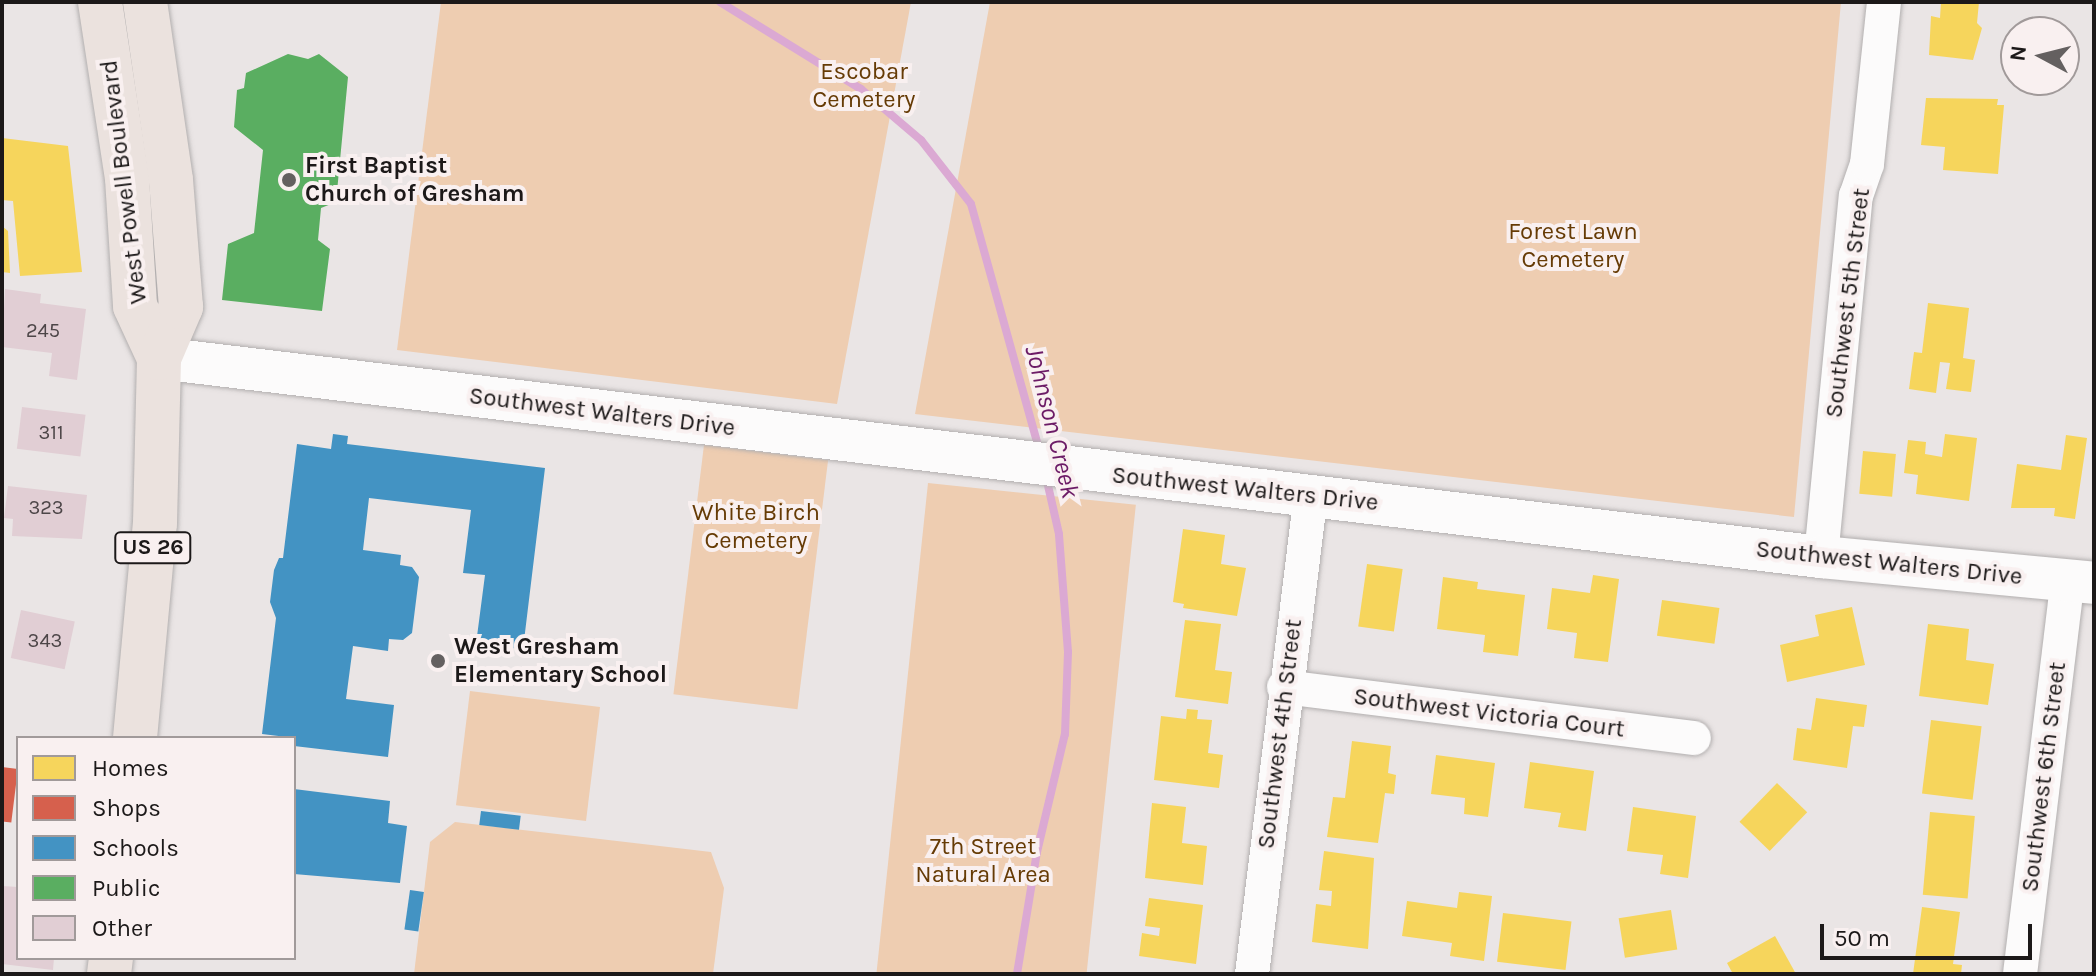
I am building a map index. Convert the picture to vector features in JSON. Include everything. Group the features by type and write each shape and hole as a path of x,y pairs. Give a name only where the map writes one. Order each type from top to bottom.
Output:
{"main road":[{"name":"West Powell Boulevard","path":"100,2 127,178 135,306 159,358"},
{"name":"West Powell Boulevard","path":"135,736 155,523 159,358 181,307 171,180 145,2"}],"street":[{"name":"Southwest 5th Street","path":"1821,557 1856,196 1867,164 1884,2"},
{"name":"Southwest Walters Drive","path":"159,358 1821,557 2081,582"},
{"name":"Southwest 4th Street","path":"1252,974 1284,687 1311,495"},
{"name":"Southwest 6th Street","path":"2020,974 2081,582"},
{"name":"Southwest Victoria Court","path":"1284,687 1694,738"}],"green space":[{"name":"Escobar Cemetery","path":"441,2 911,2 837,404 397,350"},
{"name":"Forest Lawn Cemetery","path":"990,2 1841,2 1794,517 915,414"},
{"name":"White Birch Cemetery","path":"704,445 828,460 797,709 673,694"},
{"name":"7th Street Natural Area","path":"928,483 1136,505 1087,974 876,974"},
{"path":"470,691 600,707 586,821 456,805"},
{"path":"455,822 711,852 724,888 713,974 414,974 430,842"}],"building: Homes":[{"path":"1941,2 1979,2 1977,23 1982,28 1973,60 1929,55 1931,16 1940,18"},
{"path":"1926,98 1998,99 1997,105 2004,105 1998,174 1943,170 1945,147 1921,145"},
{"path":"2,138 68,146 82,272 20,276 13,201 2,200"},
{"path":"2,226 8,231 10,273 2,272"},
{"path":"1928,303 1969,308 1963,358 1975,360 1971,392 1946,389 1950,363 1940,362 1936,393 1909,389 1914,352 1922,353"},
{"path":"1945,434 1977,438 1969,501 1916,494 1918,475 1904,473 1908,440 1926,442 1925,454 1942,457"},
{"path":"2066,435 2087,438 2075,519 2054,516 2055,508 2011,508 2017,464 2061,470"},
{"path":"1863,451 1896,454 1892,497 1859,494"},
{"path":"1183,529 1225,535 1221,564 1246,568 1237,616 1183,608 1184,604 1173,602"},
{"path":"1367,564 1403,569 1394,631 1358,626"},
{"path":"1593,575 1619,579 1608,662 1574,658 1577,633 1547,629 1552,588 1590,593"},
{"path":"1443,577 1478,582 1477,589 1525,595 1518,656 1483,652 1485,635 1437,629"},
{"path":"1662,600 1719,608 1714,644 1657,636"},
{"path":"1852,607 1865,665 1787,682 1780,645 1819,636 1815,615"},
{"path":"1185,620 1221,624 1215,670 1232,672 1228,704 1175,697"},
{"path":"1928,624 1969,629 1966,660 1994,664 1988,705 1919,696"},
{"path":"1816,698 1867,705 1864,727 1853,726 1847,768 1793,760 1797,728 1811,730"},
{"path":"1187,709 1198,710 1197,719 1212,720 1208,753 1223,755 1219,788 1154,780 1161,716 1186,719"},
{"path":"1931,720 1982,726 1973,800 1922,793"},
{"path":"1352,741 1391,746 1388,773 1396,775 1394,794 1385,793 1378,843 1327,837 1333,797 1345,798"},
{"path":"1436,755 1495,763 1488,817 1464,814 1465,798 1431,794"},
{"path":"1530,762 1594,771 1586,831 1558,827 1561,813 1524,808"},
{"path":"1777,783 1807,812 1770,851 1739,822"},
{"path":"1152,803 1186,807 1182,843 1207,846 1203,885 1145,878"},
{"path":"1633,807 1696,816 1688,878 1660,874 1663,855 1627,851"},
{"path":"1930,812 1975,816 1968,899 1923,895"},
{"path":"1324,851 1374,858 1368,949 1312,942 1316,904 1331,906 1332,891 1319,890"},
{"path":"1459,892 1492,896 1484,961 1450,956 1452,943 1402,936 1407,901 1457,908"},
{"path":"1149,898 1203,905 1196,964 1139,956 1142,933 1159,936 1160,928 1145,926"},
{"path":"1922,907 1960,912 1953,964 1962,965 1961,974 1913,974"},
{"path":"1671,910 1677,950 1625,958 1619,918"},
{"path":"1503,913 1571,921 1566,970 1497,962"},
{"path":"1775,936 1796,974 1733,974 1727,963"}],"building: Shops":[{"path":"2,767 16,769 11,823 2,821"}],"building: Schools":[{"path":"333,434 348,436 347,444 545,468 523,649 476,644 485,575 463,573 471,510 369,498 363,550 401,555 400,565 412,567 419,577 412,633 403,640 389,639 388,651 353,646 346,699 394,705 388,757 296,746 296,736 262,734 276,618 270,602 274,570 279,558 283,558 297,444 331,449"},
{"path":"296,789 390,801 388,823 407,826 400,883 296,874"},
{"path":"481,811 521,816 519,830 479,825"},
{"path":"410,890 424,892 418,932 404,930"}],"building: Public":[{"path":"288,54 308,59 319,54 348,77 336,202 321,208 318,240 330,249 322,311 222,300 228,244 254,233 263,150 234,127 237,90 244,88 246,73"}],"building: Other":[{"path":"5,289 41,294 40,303 86,309 77,380 49,376 52,353 2,347"},
{"path":"22,407 86,415 80,456 17,449"},
{"path":"8,486 87,495 82,539 12,536 13,519 4,518"},
{"path":"21,610 75,621 65,669 11,658"},
{"path":"2,886 16,887 16,960 54,960 53,970 2,964"}],"waterway":[{"name":"Johnson Creek","path":"720,2 861,89 921,140 971,204 1040,452"},
{"name":"Johnson Creek","path":"1017,974 1037,852 1065,734 1068,652 1059,534 1046,477"}],"place":[{"name":"First Baptist Church of Gresham","path":"289,180"},
{"name":"West Gresham Elementary School","path":"438,661"}]}
